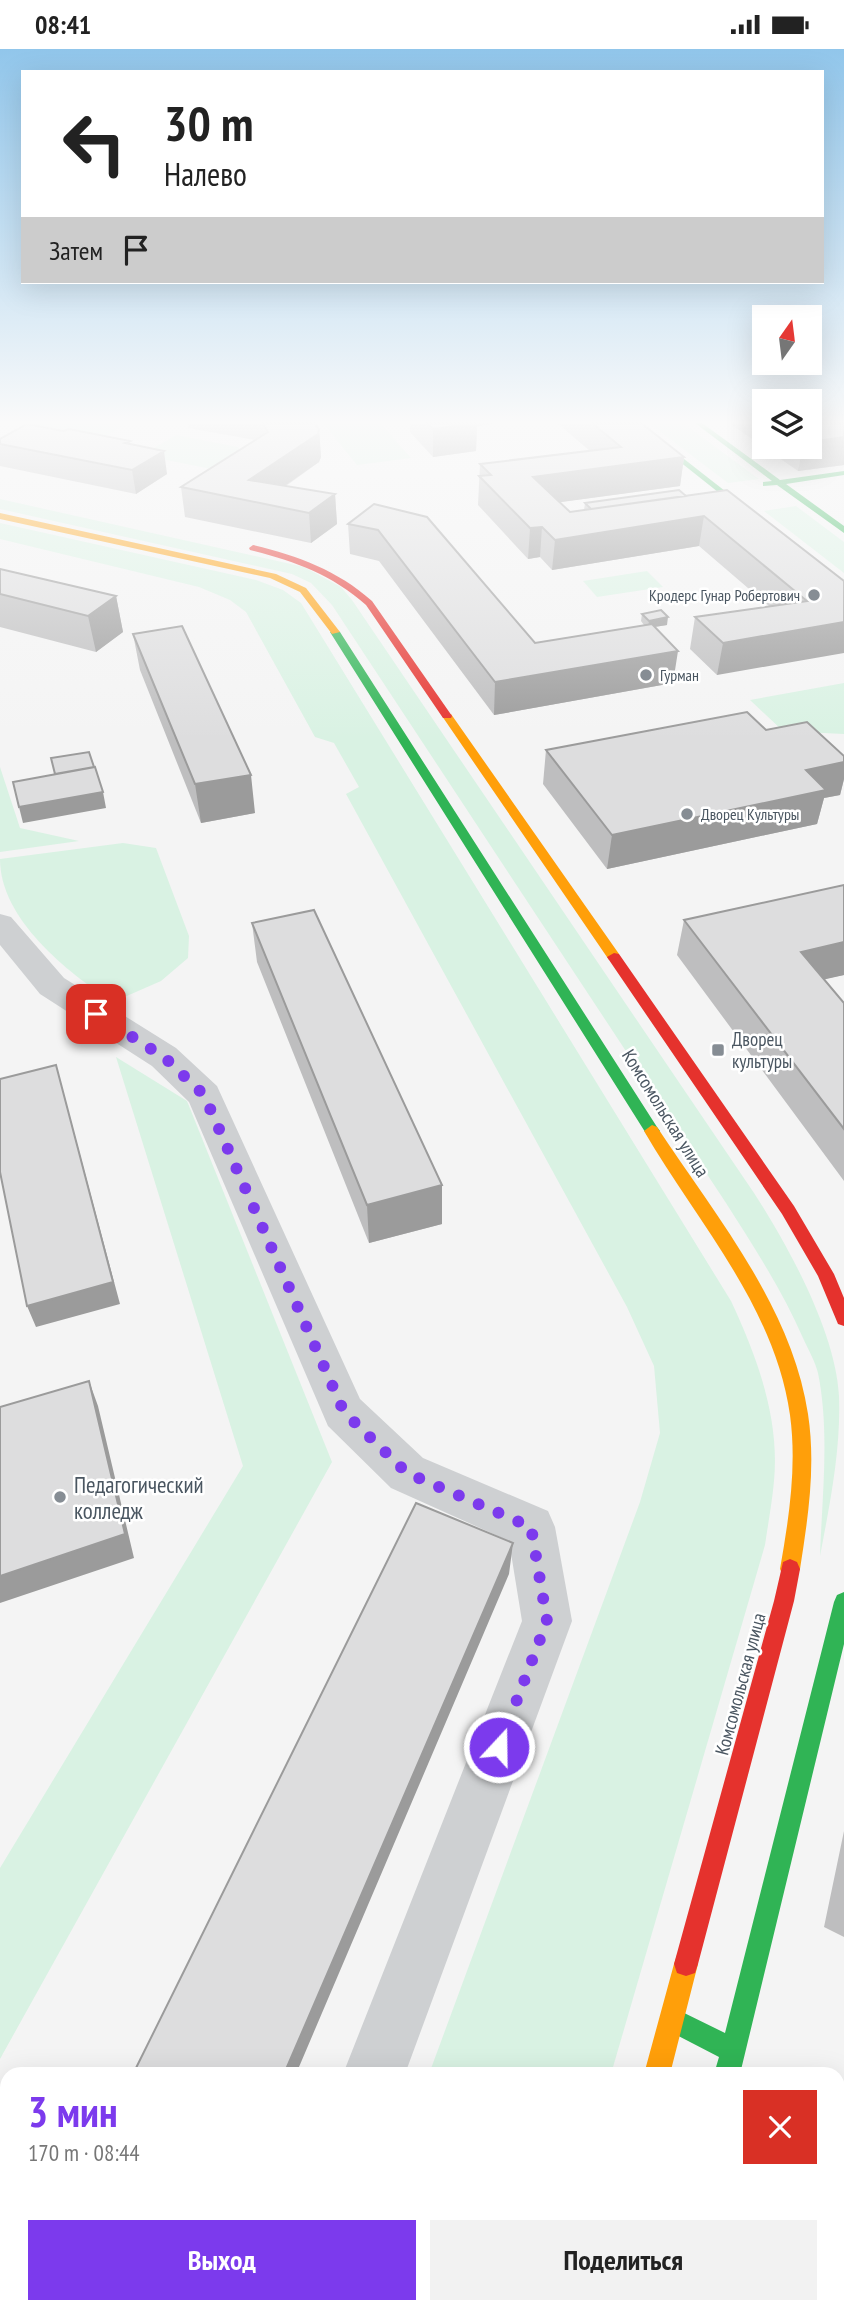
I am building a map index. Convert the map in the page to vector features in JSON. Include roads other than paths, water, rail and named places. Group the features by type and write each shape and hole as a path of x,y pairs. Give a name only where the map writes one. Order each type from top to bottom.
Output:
{"street":[{"name":"Комсомольская улица","path":"57,529 272,576 303,590 324,615 689,1189 741,1271 771,1328 797,1404 801,1449 796,1542 780,1615 659,2067"},
{"path":"768,529 844,589"},
{"path":"233,544 311,562 351,584 369,603 788,1210 826,1274 844,1319"},
{"path":"0,924 52,986 164,1057 204,1095 344,1412 407,1473 531,1527 547,1621 377,2067"},
{"path":"729,2067 844,1602"},
{"path":"672,2018 733,2051"}],"place":[{"name":"Кродерс Гунар Робертович","path":"814,595"},
{"name":"Гурман","path":"646,675"},
{"name":"Дворец Культуры","path":"687,814"},
{"name":"Дворец культуры","path":"718,1050"},
{"name":"Педагогический колледж","path":"60,1497"}]}
